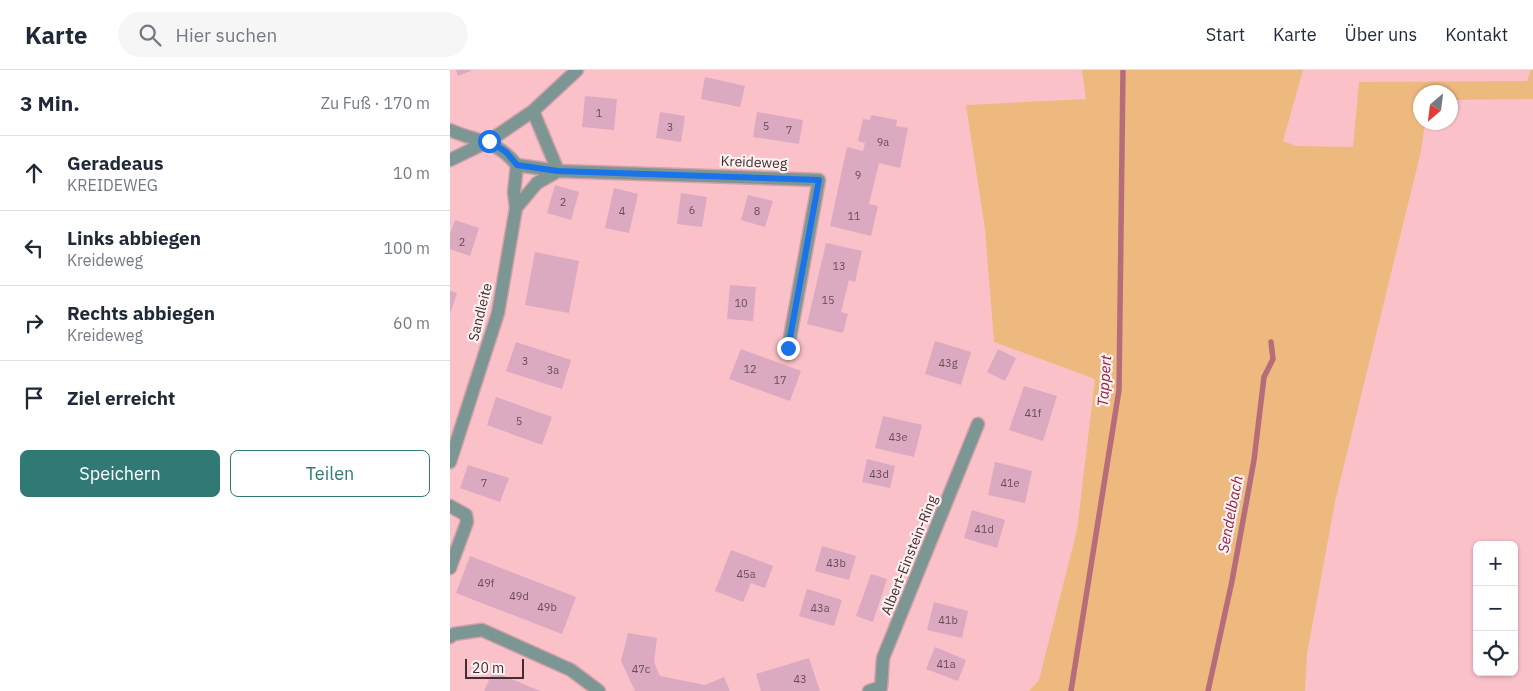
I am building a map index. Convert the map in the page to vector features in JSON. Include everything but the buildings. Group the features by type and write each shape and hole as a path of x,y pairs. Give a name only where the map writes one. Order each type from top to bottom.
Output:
{"street":[{"path":"450,160 489,141 533,111 577,70"},
{"path":"516,208 537,183 558,171 533,111"},
{"path":"450,130 489,141 506,152 517,165"},
{"name":"Kreideweg","path":"517,165 558,171 819,180 788,348"},
{"name":"Sandleite","path":"450,462 498,313 516,208 514,192 517,165"},
{"name":"Albert-Einstein-Ring","path":"869,691 881,687 883,658 978,424"},
{"path":"450,506 466,515 467,522 450,568"},
{"path":"450,636 482,630 571,670 599,691"}],"shaded area":[{"path":"1082,70 1303,70 1283,141 1296,146 1353,147 1359,82 1527,81 1531,70 1533,70 1533,99 1458,100 1458,85 1413,85 1413,130 1424,130 1421,151 1335,502 1307,654 1305,691 1029,691 1039,680 1077,530 1095,379 994,342 985,229 966,105 1086,99"}],"waterway":[{"name":"Tappert","path":"1071,691 1119,390 1123,70"},
{"name":"Sendelbach","path":"1208,691 1232,581 1254,460 1264,377 1273,359 1271,342"}],"route":[{"path":"489,141 506,152 517,165 558,171 819,180 788,348"}]}
